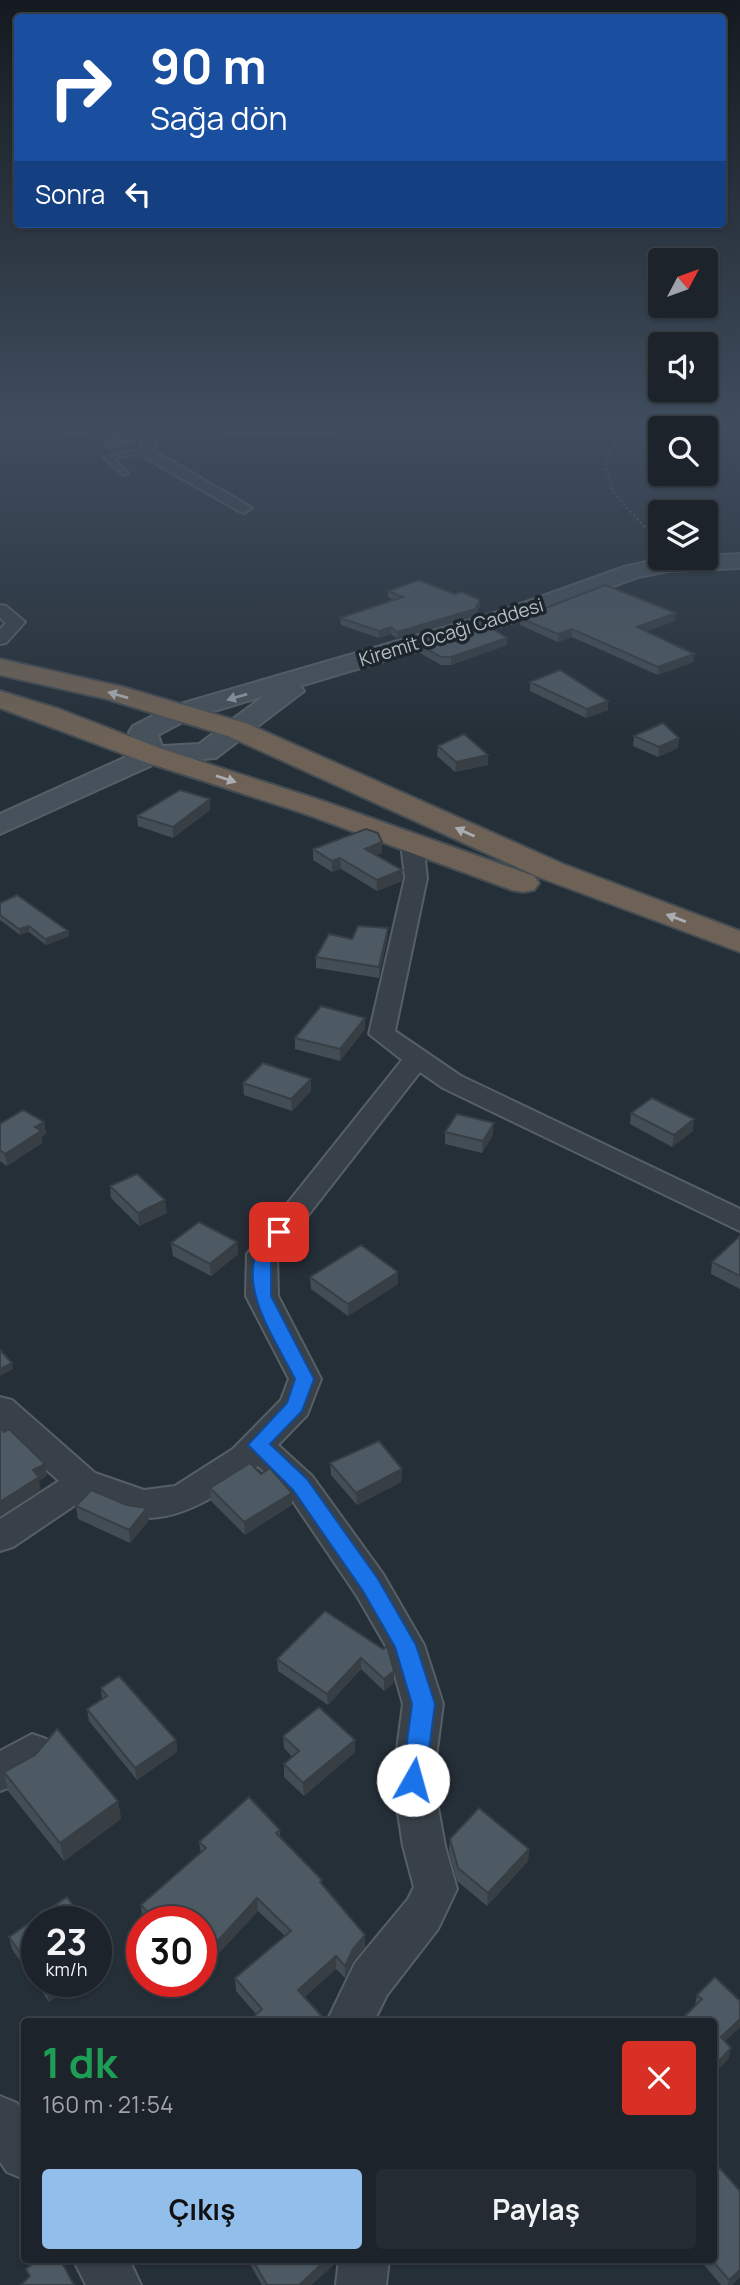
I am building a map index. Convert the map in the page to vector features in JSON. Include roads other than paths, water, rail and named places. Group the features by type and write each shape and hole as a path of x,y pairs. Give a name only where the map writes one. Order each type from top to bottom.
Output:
{"highway":[{"path":"0,667 114,693 238,730 552,871 740,942"},
{"path":"0,699 50,715 152,755 313,807 740,967"}],"street":[{"name":"Kiremit Ocağı Caddesi","path":"326,671 509,616 632,572 669,564 740,561"},
{"path":"0,610 16,622 0,639"},
{"path":"152,755 143,732 179,713 326,671"},
{"path":"0,825 152,755 206,752 238,730 263,708 326,671"},
{"path":"412,843 416,878 382,1034 452,1082 740,1221"},
{"path":"0,1409 83,1482 143,1504 183,1498 245,1458 295,1406 304,1379 262,1296 262,1254 417,1058"},
{"path":"257,1445 300,1485 370,1585 405,1645 424,1704 413,1780 424,1846 436,1889 423,1914 371,1979 352,2018"},
{"path":"0,1537 83,1482"},
{"path":"0,2120 21,2151"},
{"path":"101,2263 116,2285"},
{"path":"361,2285 364,2263"}]}
